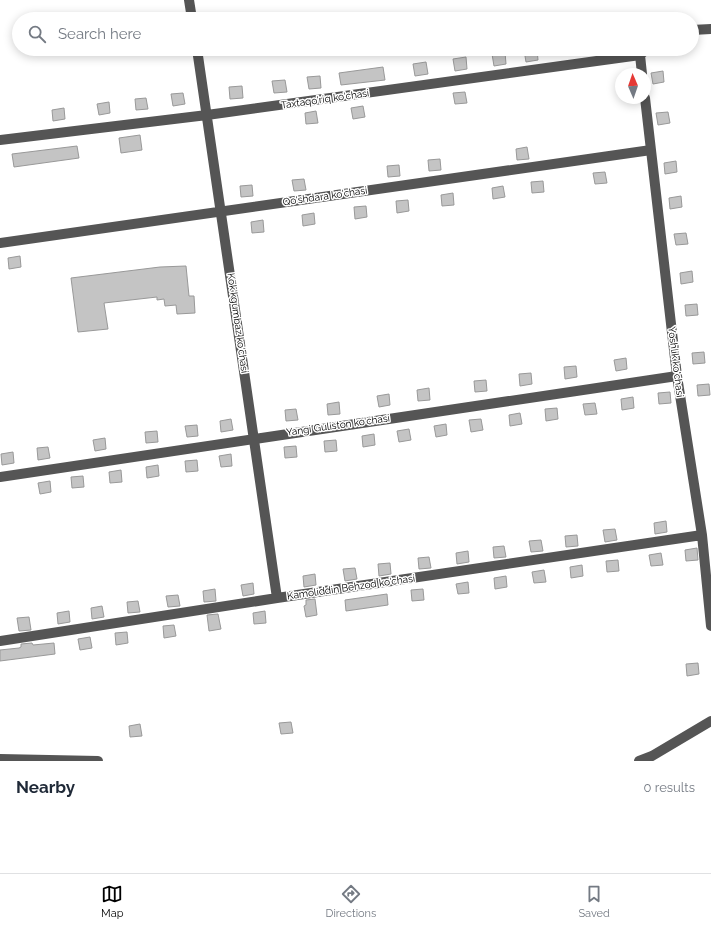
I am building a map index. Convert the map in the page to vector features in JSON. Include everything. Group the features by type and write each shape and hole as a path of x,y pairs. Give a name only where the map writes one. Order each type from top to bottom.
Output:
{"street":[{"path":"189,0 191,12"},
{"path":"699,30 711,29"},
{"name":"Kok'kgumbaz ko'chasi","path":"198,56 277,598"},
{"name":"Taxtaqo'riq ko'chasi","path":"0,140 207,115 615,56"},
{"path":"642,68 643,56"},
{"name":"Yoshlik ko'chasi","path":"646,104 677,376 702,535 711,626"},
{"name":"Qo'shdara ko'chasi","path":"0,244 651,150"},
{"name":"Yangi Guliston ko'chasi","path":"0,476 677,376"},
{"name":"Kamoliddin Behzod ko'chasi","path":"0,641 702,535"},
{"path":"639,761 652,756 711,721"},
{"path":"0,759 98,761"}],"building":[{"path":"492,56 505,56 506,64 494,66"},
{"path":"525,56 538,56 538,60 526,62"},
{"path":"466,57 467,69 455,71 453,59"},
{"path":"426,62 428,74 415,76 413,64"},
{"path":"383,67 385,80 341,85 339,73"},
{"path":"663,71 664,82 653,84 651,73"},
{"path":"320,76 321,88 309,89 307,77"},
{"path":"285,80 287,92 274,93 272,81"},
{"path":"242,86 243,98 230,99 229,87"},
{"path":"465,92 467,103 455,104 453,93"},
{"path":"183,93 185,104 173,106 171,94"},
{"path":"146,98 148,109 136,110 135,99"},
{"path":"109,102 110,113 99,115 97,104"},
{"path":"363,106 365,117 353,119 351,108"},
{"path":"64,108 65,119 53,121 52,110"},
{"path":"316,111 318,123 306,124 305,113"},
{"path":"668,112 670,123 658,125 656,113"},
{"path":"140,135 142,150 121,153 119,138"},
{"path":"77,146 79,158 14,167 12,154"},
{"path":"527,147 529,159 517,160 516,149"},
{"path":"440,159 441,170 429,171 428,160"},
{"path":"676,161 677,172 665,174 664,163"},
{"path":"399,165 400,176 388,177 387,166"},
{"path":"605,172 607,183 595,184 593,173"},
{"path":"304,179 306,190 294,191 292,180"},
{"path":"543,181 544,192 532,193 531,182"},
{"path":"252,185 253,196 241,197 240,186"},
{"path":"503,186 505,197 493,199 492,188"},
{"path":"453,193 454,205 442,206 441,195"},
{"path":"681,196 682,207 670,209 669,198"},
{"path":"408,200 409,211 397,213 396,201"},
{"path":"366,206 367,217 355,219 354,207"},
{"path":"314,213 315,224 303,226 302,215"},
{"path":"263,220 264,232 252,233 251,222"},
{"path":"686,233 688,244 676,245 674,234"},
{"path":"20,256 21,267 9,269 8,258"},
{"path":"186,266 189,296 194,296 195,313 177,314 176,305 165,306 164,299 157,300 157,297 104,303 108,329 78,332 71,278 160,267"},
{"path":"692,271 693,282 681,284 680,273"},
{"path":"697,304 698,315 686,316 685,305"},
{"path":"704,352 705,363 693,364 692,353"},
{"path":"626,358 627,369 616,371 614,360"},
{"path":"576,366 577,377 565,379 564,367"},
{"path":"531,373 532,384 520,386 519,374"},
{"path":"486,380 487,391 475,392 474,381"},
{"path":"709,384 710,395 698,396 697,385"},
{"path":"429,388 430,400 418,401 417,390"},
{"path":"670,392 671,403 659,404 658,393"},
{"path":"389,394 390,405 379,407 377,396"},
{"path":"633,397 634,408 622,410 621,399"},
{"path":"339,402 340,414 328,415 327,404"},
{"path":"595,403 597,414 585,415 583,404"},
{"path":"557,408 558,419 546,421 545,409"},
{"path":"296,409 298,420 286,421 285,410"},
{"path":"520,413 522,424 510,426 509,415"},
{"path":"231,419 233,430 221,432 220,421"},
{"path":"481,419 483,430 471,432 469,420"},
{"path":"446,424 447,435 436,437 434,426"},
{"path":"197,425 198,436 187,437 185,426"},
{"path":"409,429 411,440 399,442 397,431"},
{"path":"157,431 158,442 146,443 145,432"},
{"path":"374,434 375,445 363,447 362,436"},
{"path":"105,438 106,449 95,451 93,440"},
{"path":"336,440 337,451 325,452 324,441"},
{"path":"296,446 297,457 285,458 284,447"},
{"path":"48,447 50,458 38,460 37,448"},
{"path":"13,452 14,463 2,465 1,454"},
{"path":"231,454 232,466 221,467 219,456"},
{"path":"197,460 198,471 186,472 185,461"},
{"path":"158,465 159,476 147,478 146,467"},
{"path":"121,470 122,482 110,483 109,472"},
{"path":"83,476 84,487 72,488 71,477"},
{"path":"50,481 51,492 40,494 38,483"},
{"path":"666,521 667,532 655,534 654,523"},
{"path":"615,529 617,540 605,542 603,530"},
{"path":"577,535 578,546 566,547 565,536"},
{"path":"541,540 543,551 531,552 529,541"},
{"path":"504,546 506,557 494,558 493,547"},
{"path":"697,548 698,560 686,561 685,550"},
{"path":"468,551 469,562 457,564 456,553"},
{"path":"661,553 663,565 651,566 649,555"},
{"path":"429,557 431,568 419,569 418,558"},
{"path":"618,560 619,571 607,572 606,561"},
{"path":"390,563 391,574 379,576 378,564"},
{"path":"582,565 583,576 571,578 570,567"},
{"path":"355,568 357,579 345,581 343,569"},
{"path":"544,570 546,582 534,583 532,572"},
{"path":"315,574 316,585 304,587 303,576"},
{"path":"506,576 507,587 495,589 494,578"},
{"path":"468,582 469,593 458,594 456,584"},
{"path":"253,583 254,594 243,596 241,585"},
{"path":"215,589 216,601 204,602 203,591"},
{"path":"423,589 424,600 412,601 411,590"},
{"path":"387,594 388,605 346,611 345,600"},
{"path":"178,595 180,606 168,607 166,596"},
{"path":"315,599 317,615 306,617 304,606 306,605 306,600"},
{"path":"138,601 140,612 128,613 127,602"},
{"path":"102,606 104,617 92,619 91,608"},
{"path":"69,611 70,622 58,624 57,613"},
{"path":"265,611 266,623 254,624 253,613"},
{"path":"218,614 221,629 209,631 207,615"},
{"path":"29,617 31,630 19,631 17,618"},
{"path":"174,625 176,636 164,638 163,626"},
{"path":"127,632 128,643 116,645 115,633"},
{"path":"90,637 92,648 80,650 78,639"},
{"path":"32,643 33,645 54,643 55,654 0,661 0,650 19,648 21,647 21,644"},
{"path":"698,663 699,674 687,676 686,664"},
{"path":"291,722 293,733 281,734 279,723"},
{"path":"140,724 142,736 130,737 129,726"}]}
